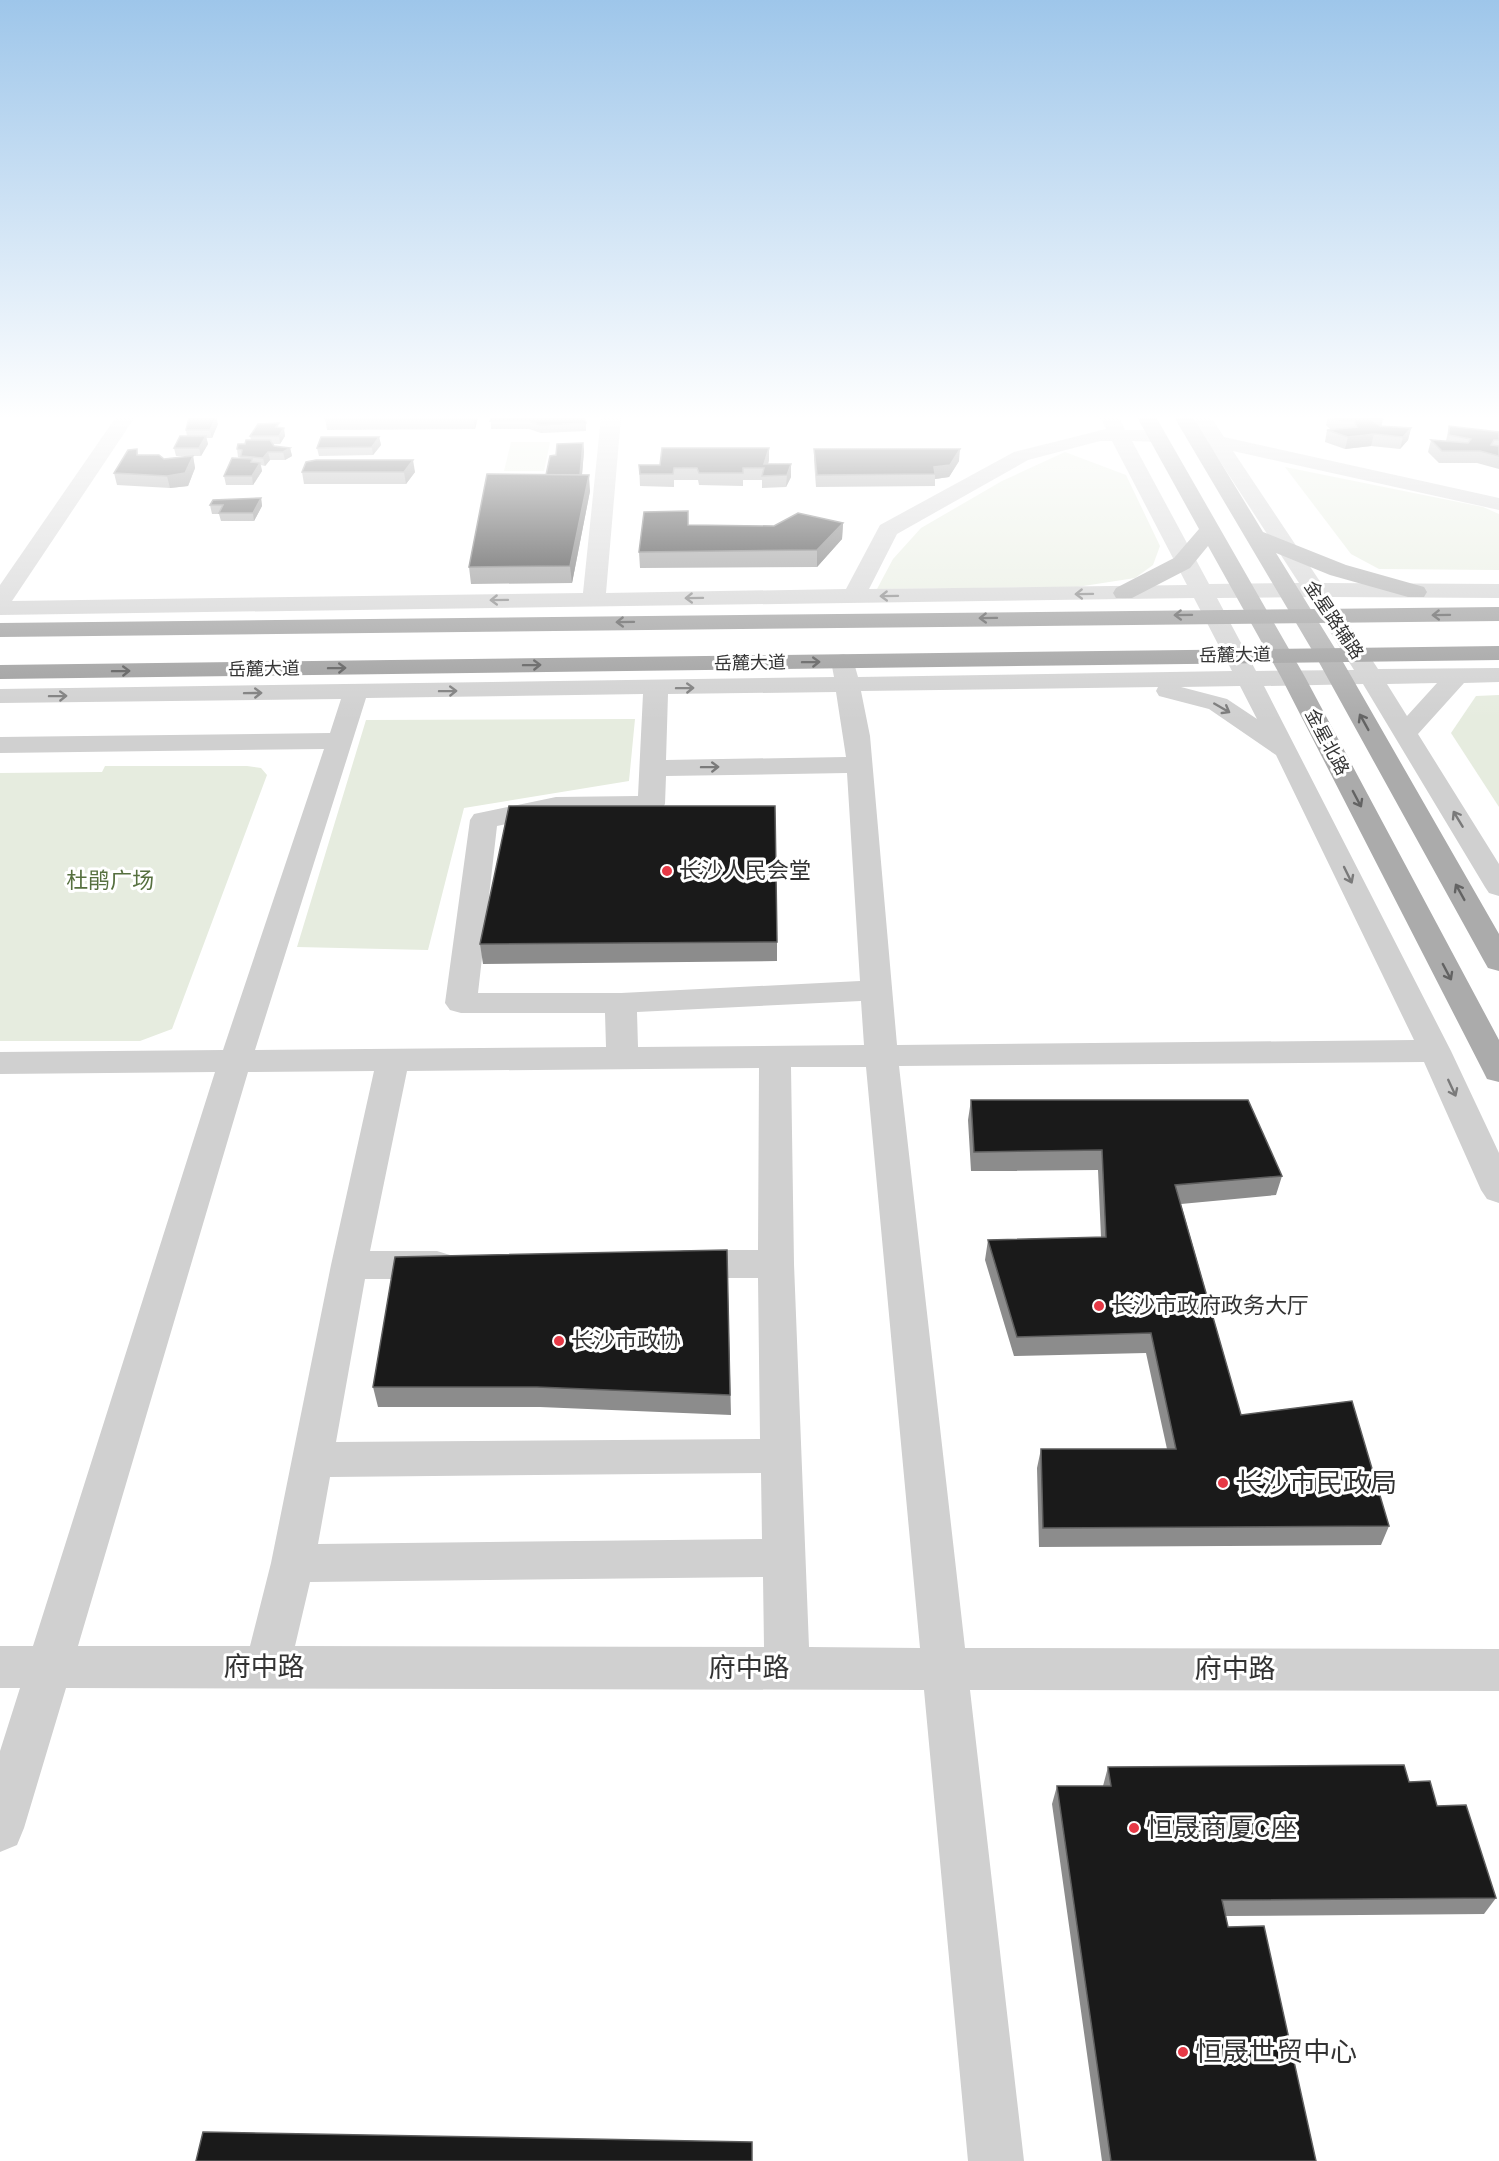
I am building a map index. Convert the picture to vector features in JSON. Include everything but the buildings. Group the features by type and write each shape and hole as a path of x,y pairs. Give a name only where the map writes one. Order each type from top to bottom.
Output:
{"highway":[{"name":"岳麓大道","path":"0,630 1214,615 1499,614"},
{"name":"岳麓大道","path":"0,672 845,673 1235,655 1280,655 1333,666 1358,654 1499,653"}],"main road":[{"name":"金星北路","path":"1202,518 1293,678 1499,1071"},
{"name":"金星北路","path":"1244,518 1333,666 1499,961"},
{"path":"1124,593 1185,559 1209,531"},
{"path":"1254,537 1338,570 1416,592"}],"street":[{"path":"0,602 57,518"},
{"path":"594,599 602,518"},
{"path":"854,596 888,530 910,518"},
{"path":"1163,518 1287,751 1435,1051 1499,1190"},
{"name":"金星路辅路","path":"1263,518 1358,654 1499,887"},
{"path":"0,608 1286,590 1499,591"},
{"path":"0,696 656,688 845,673 1126,680 1293,678 1333,666 1371,676 1499,675"},
{"path":"845,673 859,765 882,1056 996,2161"},
{"path":"1406,734 1457,676"},
{"path":"1126,680 1218,704 1287,751"},
{"path":"656,688 651,804 556,805 484,820 461,1003 621,1003 876,990"},
{"path":"0,1828 236,1062 356,692"},
{"path":"0,746 340,741"},
{"path":"652,768 859,765"},
{"path":"621,1003 622,1058"},
{"path":"0,1063 1435,1051"},
{"path":"776,1056 776,1264 787,1668"},
{"path":"267,1667 293,1563 349,1265 393,1059"},
{"path":"645,1264 776,1264"},
{"path":"349,1265 468,1265"},
{"path":"314,1460 782,1456"},
{"path":"293,1563 784,1558"},
{"name":"府中路","path":"0,1667 1499,1670"}],"green space":[{"path":"938,518 1147,518 1160,546 1153,565 1135,578 1077,587 877,589 893,559 921,528"},
{"path":"1324,518 1499,518 1499,570 1379,569 1351,554"},
{"path":"1499,695 1499,807 1451,733 1476,696"},
{"path":"635,719 629,781 464,808 428,950 297,947 366,720"},
{"name":"杜鹃广场","path":"105,766 247,766 261,768 267,775 172,1029 140,1041 0,1041 0,773 102,772"}],"place":[{"name":"长沙人民会堂","path":"667,871"},
{"name":"长沙市政府政务大厅","path":"1099,1306"},
{"name":"长沙市政协","path":"559,1341"},
{"name":"长沙市民政局","path":"1223,1483"},
{"name":"恒晟商厦C座","path":"1134,1828"},
{"name":"恒晟世贸中心","path":"1183,2052"}]}
